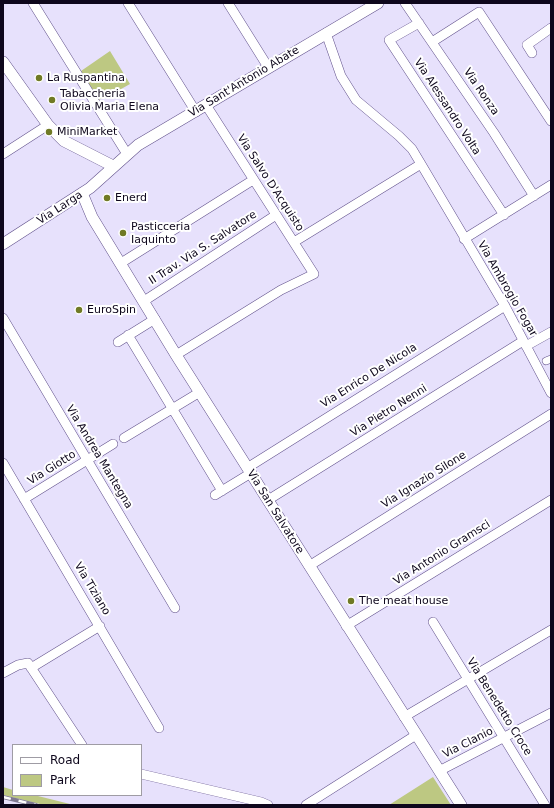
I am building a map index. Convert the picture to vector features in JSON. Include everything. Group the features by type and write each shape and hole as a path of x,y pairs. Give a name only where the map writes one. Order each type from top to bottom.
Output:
{"street":[{"path":"33,3 127,154"},
{"path":"128,3 196,112"},
{"path":"228,3 268,67"},
{"name":"Via Sant'Antonio Abate","path":"113,166 127,154 206,105 378,3"},
{"name":"Via Ronza","path":"405,3 494,133 534,196"},
{"path":"432,42 479,12 551,121"},
{"name":"Via Alessandro Volta","path":"419,23 390,40 504,215"},
{"path":"532,53 527,45 551,28"},
{"name":"Via Ambrogio Fogar","path":"326,33 341,76 356,100 400,136 412,149 422,164 504,306 550,390"},
{"path":"3,62 48,125 64,141 113,166"},
{"name":"Via Salvo D'Acquisto","path":"176,355 281,290 314,274 206,105"},
{"path":"3,154 48,125"},
{"path":"294,242 422,164"},
{"name":"Via Larga","path":"3,244 78,196 113,166"},
{"path":"121,263 253,180"},
{"path":"464,239 551,185"},
{"name":"Via San Salvatore","path":"78,196 346,626 461,805"},
{"name":"II Trav. Via S. Salvatore","path":"144,301 276,215"},
{"name":"Via Enrico De Nicola","path":"172,409 218,493 249,470 504,306"},
{"name":"Via Andrea Mantegna","path":"3,318 175,608"},
{"path":"118,342 155,320"},
{"name":"Via Pietro Nenni","path":"268,500 524,344 551,332"},
{"path":"128,336 172,409"},
{"path":"124,438 200,392"},
{"name":"Via Ignazio Silone","path":"309,566 551,414"},
{"name":"Via Giotto","path":"24,499 113,444"},
{"name":"Via Tiziano","path":"3,463 159,728"},
{"name":"Via Antonio Gramsci","path":"346,626 551,500"},
{"name":"Via Benedetto Croce","path":"433,622 545,805"},
{"path":"31,668 100,626"},
{"path":"404,717 551,630"},
{"path":"3,673 18,665 28,663 81,744"},
{"name":"Via Clanio","path":"439,771 551,713"},
{"path":"306,805 416,735"},
{"path":"142,774 262,802 268,805"}],"green space":[{"path":"110,51 130,84 114,93 112,91 99,100 81,71"},
{"path":"433,777 451,805 389,805"},
{"path":"3,787 12,790 12,796 38,796 74,805 44,805 3,795"}],"railway":[{"path":"3,797 36,805"}],"place":[{"name":"La Ruspantina","path":"39,78"},
{"name":"Tabaccheria Olivia Maria Elena","path":"52,100"},
{"name":"MiniMarket","path":"49,132"},
{"name":"Enerd","path":"107,198"},
{"name":"Pasticceria Iaquinto","path":"123,233"},
{"name":"EuroSpin","path":"79,310"},
{"name":"The meat house","path":"351,601"}]}
